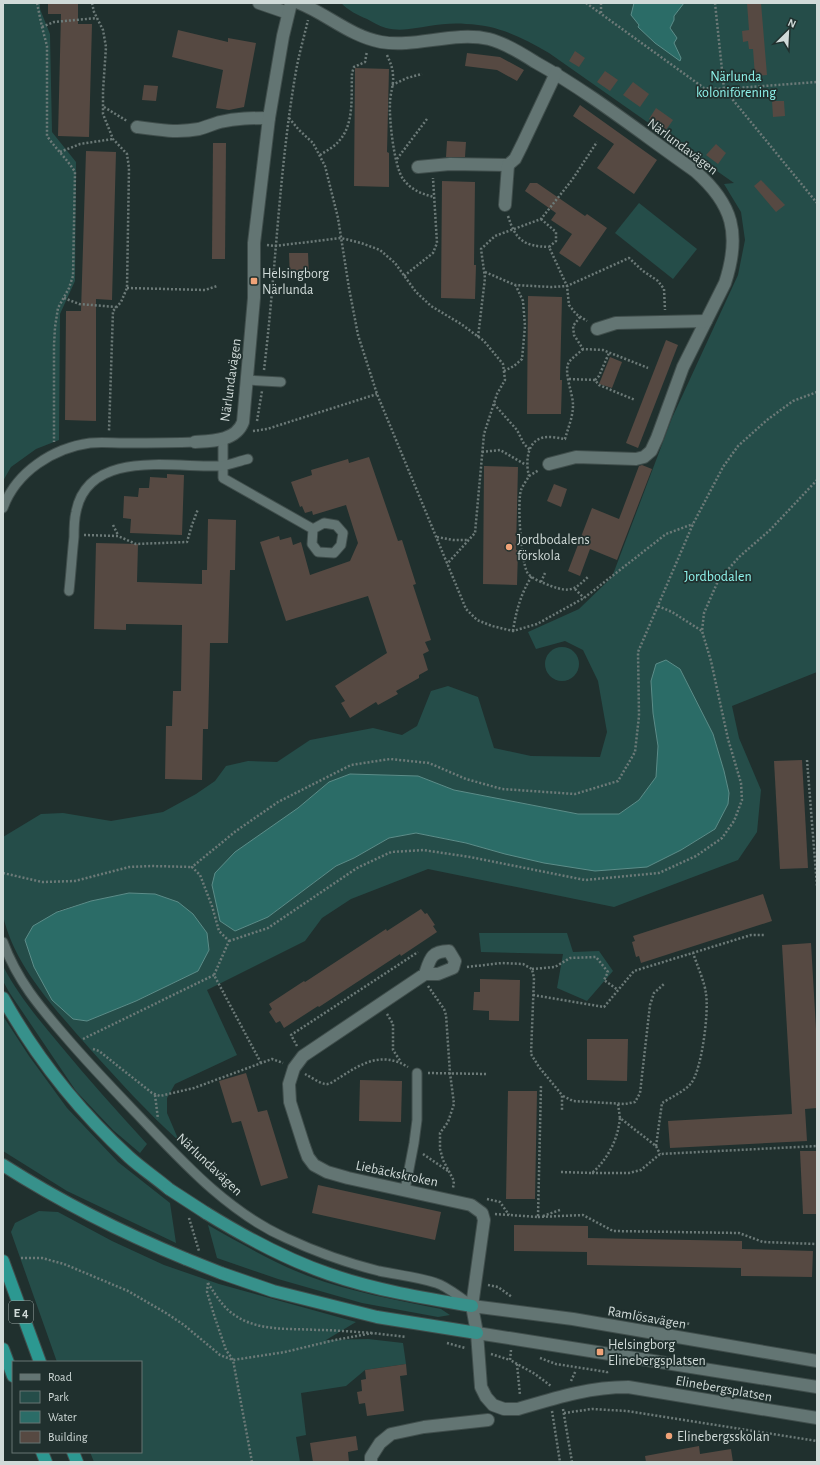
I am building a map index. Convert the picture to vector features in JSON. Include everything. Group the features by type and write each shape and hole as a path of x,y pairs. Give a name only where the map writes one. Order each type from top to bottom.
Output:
{"highway":[{"path":"3,998 33,1047 81,1109 102,1132 130,1158 169,1189 237,1232 298,1262 328,1274 368,1286 472,1306"},
{"path":"3,1165 46,1191 104,1222 158,1247 221,1273 273,1291 369,1315 477,1333"},
{"name":"E 4","path":"3,1261 40,1361"},
{"path":"3,1349 12,1373"}],"street":[{"name":"Närlundavägen","path":"195,442 223,438 236,433 241,428 243,422 254,298 254,243 269,118 283,36 290,8 259,3"},
{"name":"Närlundavägen","path":"299,3 362,36 375,40 394,43 473,37 490,39 512,48 556,73 695,171 709,183 726,207 732,230 732,245 725,283 683,367 657,438 648,455 636,459 576,457 549,464"},
{"path":"505,205 508,165 514,159 522,145 556,73"},
{"path":"137,127 163,131 181,131 200,129 219,122 242,117 269,118"},
{"path":"418,167 450,164 508,165"},
{"path":"597,329 616,323 706,321"},
{"path":"294,1068 303,1056 423,975 438,974 453,968 455,961 449,951 441,951 430,957 423,975"},
{"name":"Liebäckskroken","path":"294,1068 289,1084 290,1102 308,1157 314,1165 327,1172 348,1178 471,1206 482,1213"},
{"path":"472,1306 484,1220 482,1213"},
{"name":"Ramlösavägen","path":"472,1306 573,1319 817,1361"},
{"name":"Elinebergsplatsen","path":"472,1306 477,1333 481,1387 486,1397 493,1405 508,1410 518,1409 559,1394 608,1387 628,1388 817,1418"},
{"path":"477,1333 817,1387"},
{"path":"371,1462 371,1457 380,1443 391,1434 424,1427 488,1420"}],"lane":[{"path":"247,380 281,382"},
{"path":"223,438 223,478 313,529"},
{"name":"Närlundavägen","path":"3,508 11,491 38,463 54,455 81,445 92,443 195,442"},
{"path":"70,592 76,512 84,493 94,480 110,471 124,467 139,465 223,466 248,459"},
{"name":"Närlundavägen","path":"3,942 7,953 25,986 42,1009 96,1072 218,1196 260,1225 284,1238 337,1258 379,1271 438,1283 472,1306"},
{"path":"405,1190 417,1120 417,1073"}],"path":[{"path":"37,3 47,46 47,136 68,161 74,172 73,276 69,288 58,308 55,327 54,455"},
{"path":"92,3 94,12 103,30 106,48 103,114 113,139 127,154 129,168 127,288 121,302 113,311 109,443"},
{"path":"586,3 602,13 704,88 817,82"},
{"path":"602,3 602,13"},
{"path":"715,3 724,88 817,203"},
{"path":"257,423 270,318 275,246 289,118 296,70 311,8"},
{"path":"42,27 54,22 97,18"},
{"path":"375,40 392,66 394,77 390,105 393,142 396,159 403,179 418,193 434,197"},
{"path":"320,155 338,143 346,131 350,114 352,73 354,67 364,62 375,40"},
{"path":"392,85 422,74"},
{"path":"103,107 137,127"},
{"path":"289,118 313,143 325,166 333,195 348,288 358,335 377,394 466,609 477,620 492,626 513,631 537,624 584,598 666,534 693,524"},
{"path":"396,159 427,119"},
{"path":"60,152 80,144 113,139"},
{"path":"478,337 485,278 481,249 495,236 541,218 572,180 597,142"},
{"path":"404,276 433,254 437,243 432,166"},
{"path":"505,205 512,230 522,241 534,246 549,247 556,241 556,232 541,218"},
{"path":"254,243 275,246 341,238 380,250 395,263 416,292 431,306 461,324 484,341 503,364 505,380 494,404 484,434 475,533 447,564"},
{"path":"549,247 567,286 569,305 580,317 597,329"},
{"path":"484,272 515,285 551,287 567,286 629,258 658,281 664,289 666,322"},
{"path":"504,371 514,366 522,359 525,326 524,301 515,285"},
{"path":"127,288 205,290 217,286"},
{"path":"64,298 79,304 117,307"},
{"path":"580,317 573,326 574,335 583,349"},
{"path":"589,576 575,589 561,590 541,582 528,573 522,553 520,503 521,490 529,476 526,465 530,450 540,439 553,437 565,439 572,419 573,406 567,372 569,363 583,349 609,352 648,368"},
{"path":"569,379 595,380 599,376 609,352"},
{"path":"595,380 599,385 635,400"},
{"path":"3,873 42,882 75,881 130,867 192,867 236,831 278,802 351,765 390,759 428,763 466,779 502,789 575,794 618,781 635,752 639,716 638,652 693,524 723,467 738,446 767,420 793,401 817,392"},
{"path":"254,427 250,431 267,429 377,394"},
{"path":"494,404 514,426 524,444 530,450"},
{"path":"482,452 500,450 526,465"},
{"path":"73,1045 214,975 229,941 268,928 357,868 392,852 423,850 470,856 585,880 659,873 696,856 722,838 734,821 742,800 741,783 728,739 711,661 702,631 704,613 718,581 738,557 770,530 817,480"},
{"path":"74,534 118,536 136,544 187,542 198,510"},
{"path":"113,525 118,536"},
{"path":"436,537 453,540 470,540"},
{"path":"541,582 545,573"},
{"path":"513,631 517,608 532,576"},
{"path":"575,589 584,598"},
{"path":"658,606 672,612 702,631"},
{"path":"807,760 817,886"},
{"path":"192,867 200,876 212,906 219,931 229,941"},
{"path":"533,995 604,1007 634,971 751,935 764,935"},
{"path":"303,1056 291,1035 423,949"},
{"path":"656,1146 662,1102 677,1094 692,1082 697,1070 705,1034 706,994 693,953"},
{"path":"453,968 502,963 523,964 532,969 555,967 570,958 596,957 608,972 604,980 618,990"},
{"path":"532,969 534,978 531,1054 539,1067 562,1096 573,1101 618,1104 634,1102 640,1093 650,1004 654,993 664,984"},
{"path":"214,975 261,1063"},
{"path":"423,975 444,1009 446,1015 453,1110 448,1122 440,1133 440,1149 443,1160 454,1181 453,1193"},
{"path":"380,1004 393,1024 393,1050 402,1063"},
{"path":"73,1045 99,1051 155,1095 160,1096 194,1088 272,1059 294,1068 325,1084 332,1083 362,1063 369,1061 391,1060 402,1063 417,1073 486,1074"},
{"path":"538,1217 541,1085"},
{"path":"150,1127 159,1118 155,1095"},
{"path":"562,1096 562,1110"},
{"path":"592,1173 602,1163 617,1134 620,1118 618,1104"},
{"path":"620,1118 656,1146 660,1154"},
{"path":"561,1172 629,1173 640,1170 660,1154 817,1146"},
{"path":"413,1147 450,1173"},
{"path":"538,1217 560,1210"},
{"path":"482,1213 538,1217 583,1216 613,1230 739,1234 763,1242 817,1244"},
{"path":"21,1258 42,1258 64,1264 128,1290 178,1321 220,1355 233,1360 285,1352 373,1333"},
{"path":"475,1282 498,1287 515,1299 513,1311"},
{"path":"252,1462 233,1360 226,1350 215,1318 207,1292 208,1283 222,1304 231,1313 256,1325 268,1328 373,1333 410,1337"},
{"path":"510,1360 512,1338"},
{"path":"445,1343 510,1360 535,1374 551,1386 559,1394 564,1413 572,1462"},
{"path":"510,1353 518,1354"},
{"path":"534,1357 542,1358 556,1364 596,1369 607,1372 607,1375"},
{"path":"517,1364 521,1400"},
{"path":"560,1462 559,1394 576,1370"},
{"path":"564,1413 592,1409 627,1410 817,1441"}],"green space":[{"path":"3,3 40,3 40,9 50,34 52,132 76,162 75,281 60,314 59,440 36,449 11,467 3,481"},
{"name":"Jordbodalen","path":"341,3 817,3 817,672 732,706 739,738 761,790 757,832 738,860 614,907 428,869 351,899 322,918 305,941 207,990 237,1055 175,1084 167,1098 167,1113 179,1141 122,1085 64,1019 38,986 16,952 8,934 3,915 3,837 41,814 63,813 111,821 163,812 196,794 215,781 226,766 248,761 277,762 310,740 373,728 402,735 417,726 431,691 448,686 478,697 494,748 531,756 600,757 607,732 598,681 583,650 565,641 536,649 528,632 579,609 612,577 672,418 738,275 745,240 741,212 724,184 734,183 549,53 529,42 499,29 478,25 448,24 403,30 386,28 356,14","holes":["651,681 704,718 713,734 729,793 728,804 715,829 681,850 647,867 505,854 466,843 416,833 389,838 354,858 336,866 268,917 235,931 220,921 212,885 329,782 350,774 418,776 454,790 578,814 619,814 639,800 656,777 658,746 653,713","129,893 155,894 178,902 207,933 209,950 198,971 136,1001 87,1021 73,1019 57,911 91,901"]},
{"path":"639,203 697,249 673,279 615,233"},
{"path":"559,647 565,647 569,648 576,654 579,664 578,671 572,678 565,681 559,681 555,680 548,674 545,667 545,661 546,657 552,650"},
{"path":"479,933 567,933 573,952 599,951 613,971 587,1001 557,988 563,954 481,952"},
{"path":"3,966 22,997 44,1026 92,1083 147,1144 140,1153 113,1130 76,1091 9,992 3,981"},
{"path":"3,1016 29,1056 67,1108 118,1162 170,1203 176,1243 67,1191 3,1151"},
{"path":"39,1211 58,1212 112,1241 164,1265 219,1284 356,1322 326,1340 368,1339 403,1343 406,1364 365,1370 346,1386 301,1393 306,1435 296,1437 300,1462 94,1462 90,1453 142,1453 142,1361 57,1361 11,1232 15,1223"},
{"path":"208,1225 270,1259 295,1271 324,1282 390,1299 441,1309 450,1315 438,1317 362,1303 278,1279 217,1258"}],"water":[{"path":"634,3 684,3 674,16 674,20 670,28 677,38 674,43 681,58 680,61 655,43 638,27 639,25 631,15"},
{"path":"666,660 680,669 713,734 729,793 728,804 715,829 681,850 647,867 595,871 544,863 466,843 416,833 389,838 354,858 336,866 268,917 235,931 220,921 212,885 215,873 235,852 298,808 329,782 350,774 418,776 454,790 578,814 619,814 639,800 656,777 658,746 653,713 651,681 656,664"},
{"path":"129,893 155,894 178,902 193,914 207,933 209,950 198,971 136,1001 87,1021 73,1019 52,1000 34,967 25,940 33,926 57,912 91,901"}],"building":[{"path":"48,3 78,3 78,24 92,24 89,137 58,136 61,14 48,14"},
{"path":"747,3 761,3 767,75 755,76 753,49 749,49 748,41 743,42 742,31 749,30"},
{"path":"178,30 228,42 228,38 256,43 244,107 229,110 216,108 223,70 172,57"},
{"path":"575,51 585,58 579,67 569,61"},
{"path":"467,53 500,57 524,70 517,81 497,70 465,66"},
{"path":"355,68 389,69 387,152 389,153 389,187 354,186"},
{"path":"605,71 618,80 610,91 597,82"},
{"path":"633,82 649,94 640,107 623,95"},
{"path":"144,85 158,86 156,101 142,100"},
{"path":"772,101 784,101 785,116 773,117"},
{"path":"580,105 657,160 634,194 597,168 614,144 573,116"},
{"path":"656,108 673,120 666,130 649,119"},
{"path":"447,141 466,142 465,157 446,157"},
{"path":"213,143 226,143 225,259 212,259"},
{"path":"716,144 726,153 718,164 706,155"},
{"path":"86,151 116,152 112,300 96,299 96,421 65,420 66,311 81,311"},
{"path":"761,180 785,205 776,212 754,186"},
{"path":"442,181 475,182 475,299 441,298"},
{"path":"530,183 537,183 585,216 587,214 607,228 580,267 559,253 572,234 551,220 556,213 525,191"},
{"path":"289,253 308,253 309,278 290,279"},
{"path":"528,296 562,297 560,380 562,380 561,414 527,414"},
{"path":"666,340 678,345 638,448 626,443"},
{"path":"610,357 622,362 612,388 599,384"},
{"path":"369,457 398,541 402,540 416,584 413,585 431,640 425,642 429,651 423,654 428,670 419,675 419,678 396,691 398,694 378,705 376,702 350,718 341,703 345,701 335,686 387,653 368,596 286,621 260,542 279,536 280,540 291,537 293,545 301,542 310,575 350,561 358,543 346,505 313,515 312,511 305,513 302,506 300,507 291,482 312,475 311,470 348,459 349,463"},
{"path":"642,465 652,469 617,560 590,549 580,576 568,571 592,508 619,519 639,466"},
{"path":"484,466 518,467 516,550 518,550 517,585 483,584"},
{"path":"167,474 184,475 182,535 130,533 131,519 123,518 124,496 138,497 139,488 149,488 150,477 167,478"},
{"path":"554,484 567,489 561,507 547,501"},
{"path":"208,519 236,520 235,570 230,570 228,643 210,643 208,729 203,729 202,780 165,779 166,726 172,726 173,691 181,691 182,625 126,624 126,630 94,629 96,543 138,544 137,582 202,584 202,570 207,570"},
{"path":"802,760 808,868 780,869 774,761"},
{"path":"763,894 772,921 641,963 639,956 636,957 632,942 635,941 633,936"},
{"path":"421,909 425,914 427,913 435,925 433,926 437,932 284,1028 280,1021 276,1023 269,1012 272,1009 269,1004 386,929 387,931"},
{"path":"811,943 817,1046 817,1108 805,1109 807,1141 670,1148 668,1121 792,1114 782,945"},
{"path":"480,979 520,980 519,1021 489,1020 489,1011 473,1010 474,992 480,992"},
{"path":"587,1039 628,1039 627,1081 587,1080"},
{"path":"246,1073 258,1112 267,1110 288,1178 261,1186 241,1121 232,1123 219,1081"},
{"path":"360,1080 402,1081 401,1122 359,1121"},
{"path":"508,1091 537,1091 535,1199 506,1199"},
{"path":"800,1151 817,1151 817,1214 803,1214"},
{"path":"318,1185 441,1212 435,1240 312,1213"},
{"path":"514,1225 588,1226 588,1238 742,1241 742,1249 813,1251 812,1277 741,1276 741,1268 587,1265 587,1252 514,1251"},
{"path":"406,1364 407,1375 400,1376 404,1411 367,1416 365,1403 359,1404 357,1392 362,1391 361,1380 366,1379 365,1370"},
{"path":"356,1436 358,1450 348,1452 349,1462 313,1462 310,1443"},
{"path":"699,1446 700,1454 731,1449 733,1462 646,1462 645,1456"}],"place":[{"name":"Helsingborg Närlunda","path":"254,281"},
{"name":"Jordbodalens förskola","path":"509,547"},
{"name":"Helsingborg Elinebergsplatsen","path":"600,1352"},
{"name":"Elinebergsskolan","path":"669,1436"}],"park label":[{"name":"Närlunda koloniförening","path":"736,84"}]}
